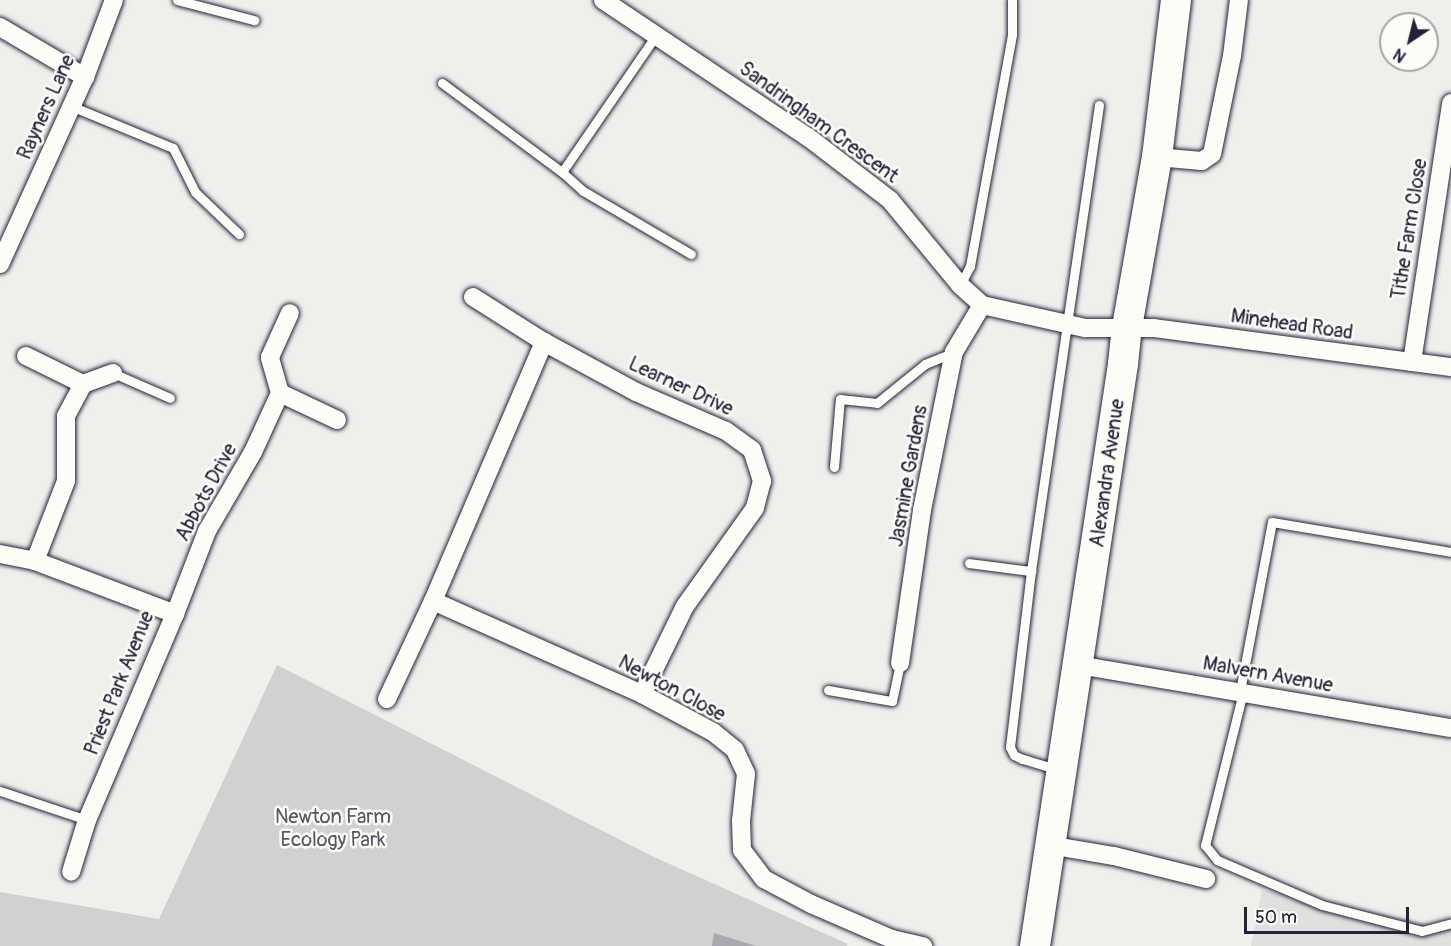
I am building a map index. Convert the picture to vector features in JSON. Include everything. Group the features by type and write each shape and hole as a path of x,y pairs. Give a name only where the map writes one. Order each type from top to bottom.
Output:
{"main road":[{"name":"Alexandra Avenue","path":"1035,946 1127,327 1156,157 1176,0"}],"street":[{"name":"Rayners Lane","path":"0,264 85,77 114,0"},
{"name":"Sandringham Crescent","path":"603,0 808,137 890,200 960,285 982,305 1085,328 1127,327"},
{"path":"1156,157 1202,161 1212,154 1232,57 1239,0"},
{"path":"0,27 85,77"},
{"name":"Tithe Farm Close","path":"1412,362 1451,103"},
{"name":"Learner Drive","path":"473,297 544,342 636,392 726,431 752,450 762,481 755,508 685,606 642,694"},
{"name":"Jasmine Gardens","path":"900,663 922,510 954,352 982,305"},
{"path":"290,313 270,357 280,393 337,420"},
{"name":"Minehead Road","path":"1127,327 1154,328 1451,368"},
{"path":"387,699 433,601 544,342"},
{"path":"26,356 83,384"},
{"path":"35,561 66,481 66,417 83,384 113,373"},
{"name":"Abbots Drive","path":"175,614 207,531 253,452 280,393"},
{"name":"Priest Park Avenue","path":"0,554 35,561 175,614 87,820 71,872"},
{"name":"Newton Close","path":"433,601 642,694 713,732 735,750 746,774 741,821 742,850 764,879 811,904 892,939 923,946"},
{"name":"Malvern Avenue","path":"1078,665 1451,728"},
{"path":"1049,844 1114,856 1206,879"}],"lane":[{"path":"177,0 254,20"},
{"path":"960,285 970,266 1012,34 1012,0"},
{"path":"562,172 656,35"},
{"path":"442,83 562,172 583,191 691,254"},
{"path":"1061,771 1022,759 1010,747 1031,571 1099,105"},
{"path":"71,106 173,148 195,192 238,234"},
{"path":"834,467 840,399 877,403 924,364 954,352"},
{"path":"113,373 170,398"},
{"path":"1451,552 1272,522 1241,692 1205,845 1217,860 1333,908 1422,931 1451,923"},
{"path":"969,563 1031,571"},
{"path":"828,690 892,701 900,663"},
{"path":"0,790 87,820"}],"shaded area":[{"path":"1262,890 1451,928 1451,946 1251,946"},
{"path":"714,933 756,946 712,946"}],"green space":[{"name":"Newton Farm Ecology Park","path":"277,665 654,857 848,944 847,946 0,946 0,892 159,919"}]}
